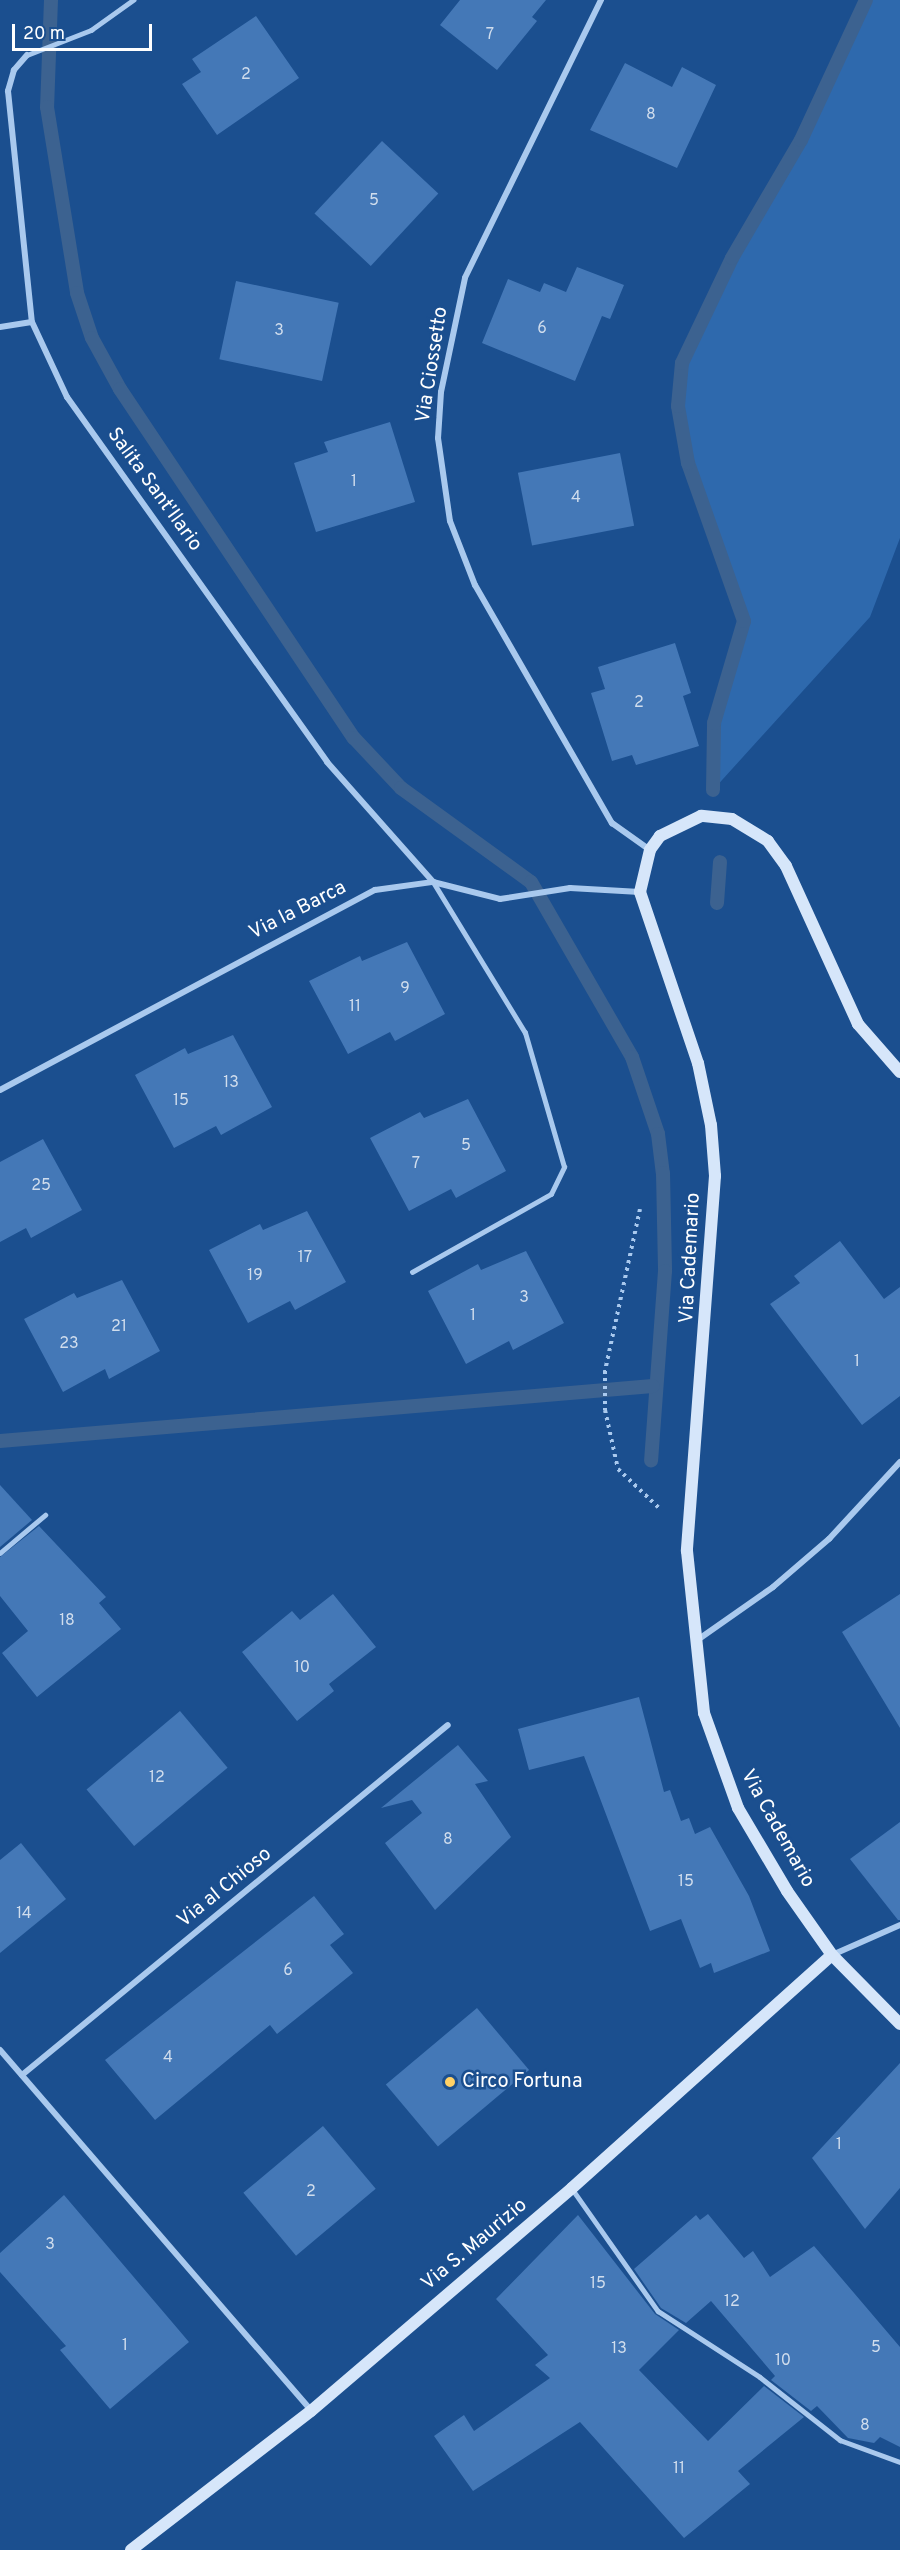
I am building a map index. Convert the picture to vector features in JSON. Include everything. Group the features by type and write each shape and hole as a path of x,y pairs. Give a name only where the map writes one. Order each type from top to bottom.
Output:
{"street":[{"name":"Via Ciossetto","path":"601,0 465,278 441,392 438,438 450,521 475,585 612,823 650,850"},
{"name":"Salita Sant'Ilario","path":"27,55 14,70 8,91 32,322 68,397 327,762 433,882"},
{"path":"0,327 32,322"},
{"path":"640,892 650,850 673,826 701,816 732,819 768,841 786,866 858,1024 900,1072"},
{"name":"Via la Barca","path":"0,1090 375,890 433,882 467,894 519,898 555,890 640,892"},
{"name":"Via Cademario","path":"640,892 698,1063 711,1125 713,1252 688,1535 693,1643 704,1713 738,1808 832,1955 900,2024"},
{"path":"693,1643 821,1546 900,1462"},
{"name":"Via al Chioso","path":"22,2075 448,1725"},
{"path":"832,1955 900,1925"},
{"name":"Via S. Maurizio","path":"131,2550 311,2411 572,2188 832,1955"},
{"path":"0,2050 311,2411"}],"lane":[{"path":"27,55 79,31 91,30 133,0"},
{"path":"412,1272 551,1194 561,1184 564,1167 525,1033 433,882"},
{"path":"0,1553 45,1515"},
{"path":"572,2188 658,2311 760,2377 840,2440 900,2462"}],"path":[{"path":"640,1209 605,1371 605,1410 618,1469 688,1535"}],"shaded area":[{"path":"866,0 900,0 900,538 870,617 713,790 714,723 744,621 688,463 678,406 682,363 732,258 801,140"}],"building":[{"path":"460,0 546,0 532,17 537,21 497,70 440,25"},
{"path":"256,16 299,78 217,135 182,84 201,72 192,59"},
{"path":"625,63 672,87 682,67 716,85 677,168 590,130"},
{"path":"382,141 438,194 371,266 314,213"},
{"path":"577,267 624,285 610,319 602,316 575,381 482,343 508,279 540,292 544,283 566,292"},
{"path":"236,281 339,303 322,381 219,359"},
{"path":"390,422 415,502 316,532 294,463 328,452 324,442"},
{"path":"620,453 634,526 532,545 518,473"},
{"path":"675,643 691,693 683,696 699,746 636,765 632,755 612,761 591,693 605,689 598,667"},
{"path":"407,942 445,1014 395,1041 390,1032 348,1054 309,981 360,956 362,961"},
{"path":"233,1035 272,1107 221,1135 216,1126 174,1148 135,1075 185,1048 188,1054"},
{"path":"468,1099 506,1171 456,1198 451,1189 409,1211 370,1138 420,1112 424,1118"},
{"path":"43,1139 82,1210 31,1238 26,1228 0,1242 0,1162"},
{"path":"307,1211 346,1282 295,1310 290,1301 248,1323 209,1250 260,1224 263,1230"},
{"path":"840,1241 884,1299 900,1287 900,1396 862,1425 770,1304 800,1283 794,1276"},
{"path":"526,1251 564,1323 513,1350 509,1341 466,1364 428,1291 478,1264 481,1270"},
{"path":"122,1280 160,1351 109,1379 105,1369 63,1392 24,1319 74,1293 77,1298"},
{"path":"0,1485 32,1520 0,1547"},
{"path":"39,1526 106,1597 99,1603 121,1629 37,1697 2,1653 28,1631 0,1596 0,1557"},
{"path":"333,1594 376,1647 329,1684 334,1691 297,1721 242,1652 292,1611 300,1620"},
{"path":"900,1594 900,1728 842,1632"},
{"path":"639,1697 664,1792 670,1790 681,1821 689,1818 695,1834 710,1827 749,1896 770,1951 714,1973 711,1963 700,1968 681,1919 650,1931 584,1756 529,1770 518,1729"},
{"path":"180,1711 228,1768 134,1846 87,1789"},
{"path":"458,1745 488,1781 475,1784 511,1837 435,1910 385,1843 422,1813 412,1800 381,1808"},
{"path":"900,1822 900,1920 898,1920 850,1859"},
{"path":"21,1843 66,1899 0,1953 0,1860"},
{"path":"314,1896 344,1934 330,1945 353,1973 277,2034 270,2025 155,2120 105,2060"},
{"path":"477,2008 529,2070 438,2147 386,2084"},
{"path":"900,2063 900,2188 865,2229 812,2158"},
{"path":"323,2126 376,2189 296,2256 243,2193"},
{"path":"64,2195 189,2342 110,2409 60,2350 66,2346 0,2272 0,2253"},
{"path":"708,2214 744,2258 753,2251 770,2277 814,2246 900,2347 900,2447 880,2437 874,2443 848,2438 817,2406 811,2411 771,2380 775,2376 711,2301 686,2323 661,2308 634,2269 696,2215 700,2220"},
{"path":"578,2215 655,2314 679,2330 639,2370 708,2441 764,2386 804,2417 738,2471 750,2484 684,2538 580,2422 473,2491 434,2436 464,2415 474,2431 550,2378 535,2365 548,2355 496,2299"}],"waterway":[{"path":"51,0 47,107 77,293 92,338 120,389 354,738 401,788 531,882 632,1057 658,1134 663,1173 665,1271 651,1460"},
{"path":"713,790 714,723 744,621 688,463 678,406 682,363 732,258 801,140 866,0"},
{"path":"717,903 720,862"},
{"path":"0,1441 653,1386"}],"place":[{"name":"Circo Fortuna","path":"450,2082"}]}
